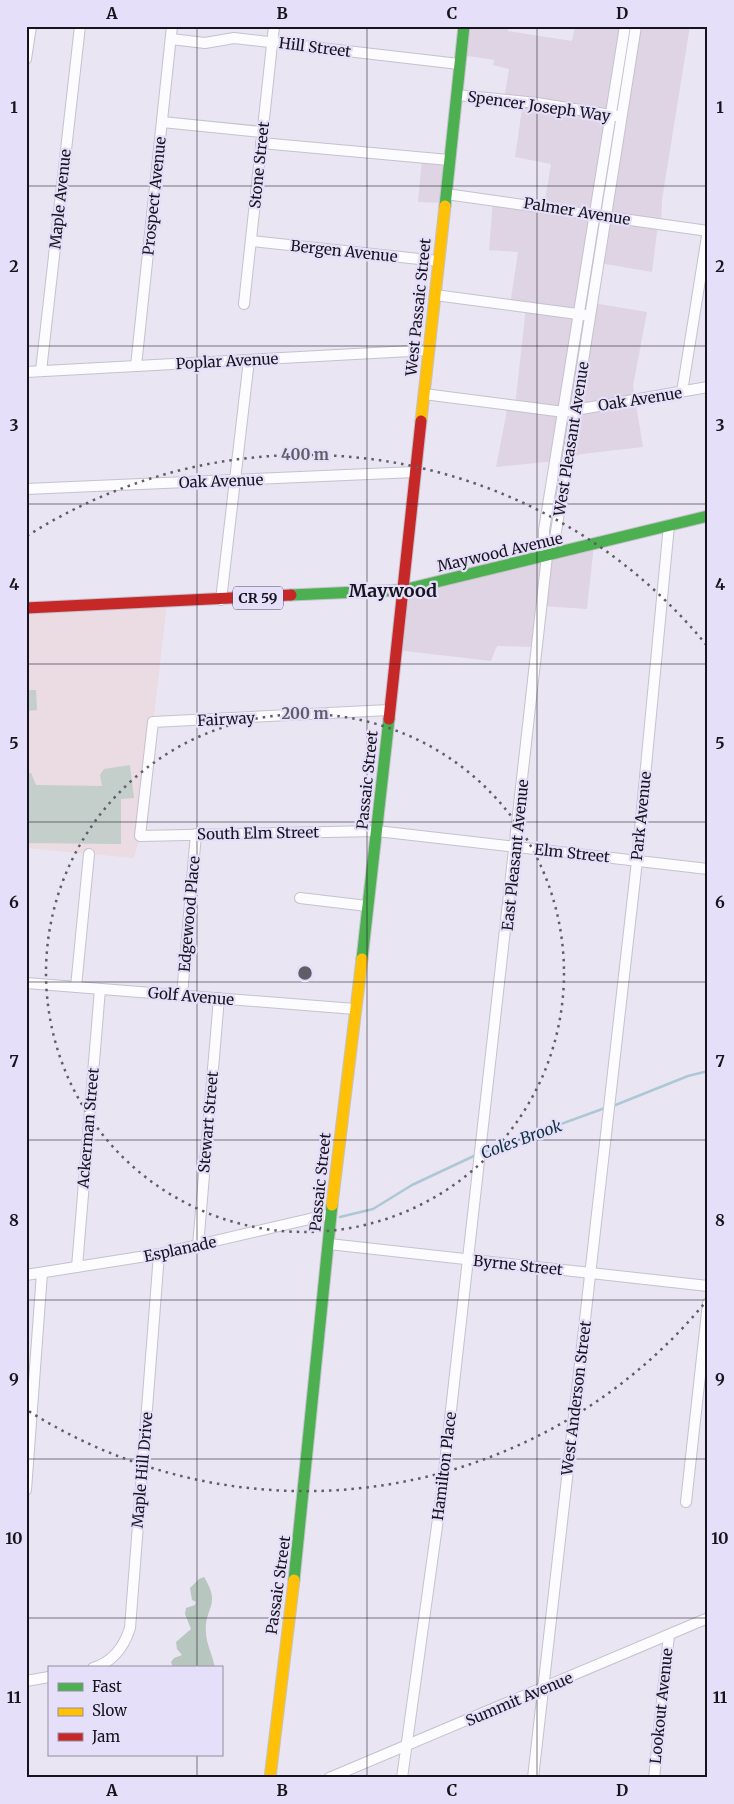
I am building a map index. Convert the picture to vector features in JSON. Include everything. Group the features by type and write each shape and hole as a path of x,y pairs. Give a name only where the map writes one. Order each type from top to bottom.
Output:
{"main road":[{"name":"West Passaic Street","path":"403,590 464,26"},
{"name":"Maywood Avenue","path":"26,608 403,590 708,516"},
{"name":"Passaic Street","path":"270,1778 288,1618 299,1549 328,1244 377,831 403,590"}],"street":[{"path":"26,59 30,26"},
{"name":"Maple Avenue","path":"41,371 80,26"},
{"name":"Prospect Avenue","path":"136,366 172,26"},
{"name":"Stone Street","path":"244,304 274,26"},
{"name":"West Pleasant Avenue","path":"547,556 544,545 544,530 625,26"},
{"name":"West Pleasant Avenue","path":"547,556 555,538 636,26"},
{"name":"Hill Street","path":"171,39 205,42 234,38 460,64"},
{"name":"Spencer Joseph Way","path":"457,95 537,103 622,117"},
{"path":"162,122 262,132"},
{"path":"261,143 449,160"},
{"name":"Palmer Avenue","path":"446,194 708,231"},
{"path":"682,392 708,231"},
{"name":"Bergen Avenue","path":"251,241 438,261"},
{"path":"435,295 591,315"},
{"name":"Poplar Avenue","path":"26,372 428,350"},
{"path":"221,600 249,360"},
{"name":"Oak Avenue","path":"424,394 564,412 708,387"},
{"name":"Oak Avenue","path":"26,488 415,472"},
{"name":"Park Avenue","path":"609,1107 637,861 670,525"},
{"name":"East Pleasant Avenue","path":"481,1153 547,556"},
{"name":"Fairway","path":"140,836 153,722 389,710"},
{"name":"Elm Street","path":"377,831 708,869"},
{"name":"South Elm Street","path":"140,836 377,831"},
{"name":"Edgewood Place","path":"182,995 196,834"},
{"path":"76,987 89,854"},
{"path":"300,898 367,906"},
{"name":"Golf Avenue","path":"26,983 355,1009"},
{"name":"Ackerman Street","path":"76,1267 100,989"},
{"name":"Stewart Street","path":"198,1246 219,998"},
{"name":"West Anderson Street","path":"533,1778 609,1107"},
{"name":"Hamilton Place","path":"402,1778 442,1490 467,1259 481,1153"},
{"name":"Esplanade","path":"26,1275 159,1254 332,1214"},
{"name":"Byrne Street","path":"328,1244 708,1286"},
{"name":"Maple Hill Drive","path":"98,1666 108,1662 116,1655 127,1638 130,1628 159,1254"},
{"path":"26,1490 42,1273"},
{"path":"686,1502 708,1303"},
{"name":"Summit Avenue","path":"329,1778 708,1618"},
{"name":"Lookout Avenue","path":"654,1778 669,1635"},
{"path":"26,1681 48,1677"}],"shaded area":[{"path":"464,26 508,26 508,31 572,41 575,26 690,26 662,200 661,224 658,224 652,272 599,263 593,303 647,312 633,386 643,447 582,454 556,461 496,467 508,405 515,406 526,307 510,305 518,252 489,250 493,199 544,206 551,164 515,157 523,102 504,100 509,69 493,65 494,60 461,55"},
{"path":"422,158 449,160 445,203 418,202"},
{"path":"594,544 587,609 542,606 537,647 497,646 491,661 396,650 403,590"},
{"path":"167,603 140,836 134,858 26,848 26,608"},
{"path":"26,690 36,690 37,710 26,711"},
{"path":"130,765 134,798 121,799 121,844 26,843 26,773 31,773 36,785 102,786 100,775 104,769"},
{"path":"204,1577 212,1594 206,1633 215,1666 172,1666 171,1662 174,1658 182,1655 177,1649 176,1642 191,1629 185,1614 186,1608 195,1605 196,1602 192,1600 190,1588 199,1579"}],"waterway":[{"name":"Coles Brook","path":"613,1106 688,1076 708,1071"},
{"name":"Coles Brook","path":"484,1152 605,1108"},
{"name":"Coles Brook","path":"340,1217 373,1209 412,1185 476,1155"}],"traffic: fast":[{"path":"445,206 464,26"},
{"path":"291,595 403,590 708,516"},
{"path":"362,959 389,719"},
{"path":"294,1580 332,1205"}],"traffic: slow":[{"path":"421,421 445,206"},
{"path":"332,1205 362,959"},
{"path":"270,1778 294,1580"}],"traffic: jam":[{"path":"389,719 421,421"},
{"path":"26,608 291,595"}],"district":[{"name":"Maywood","path":"393,590"}]}
